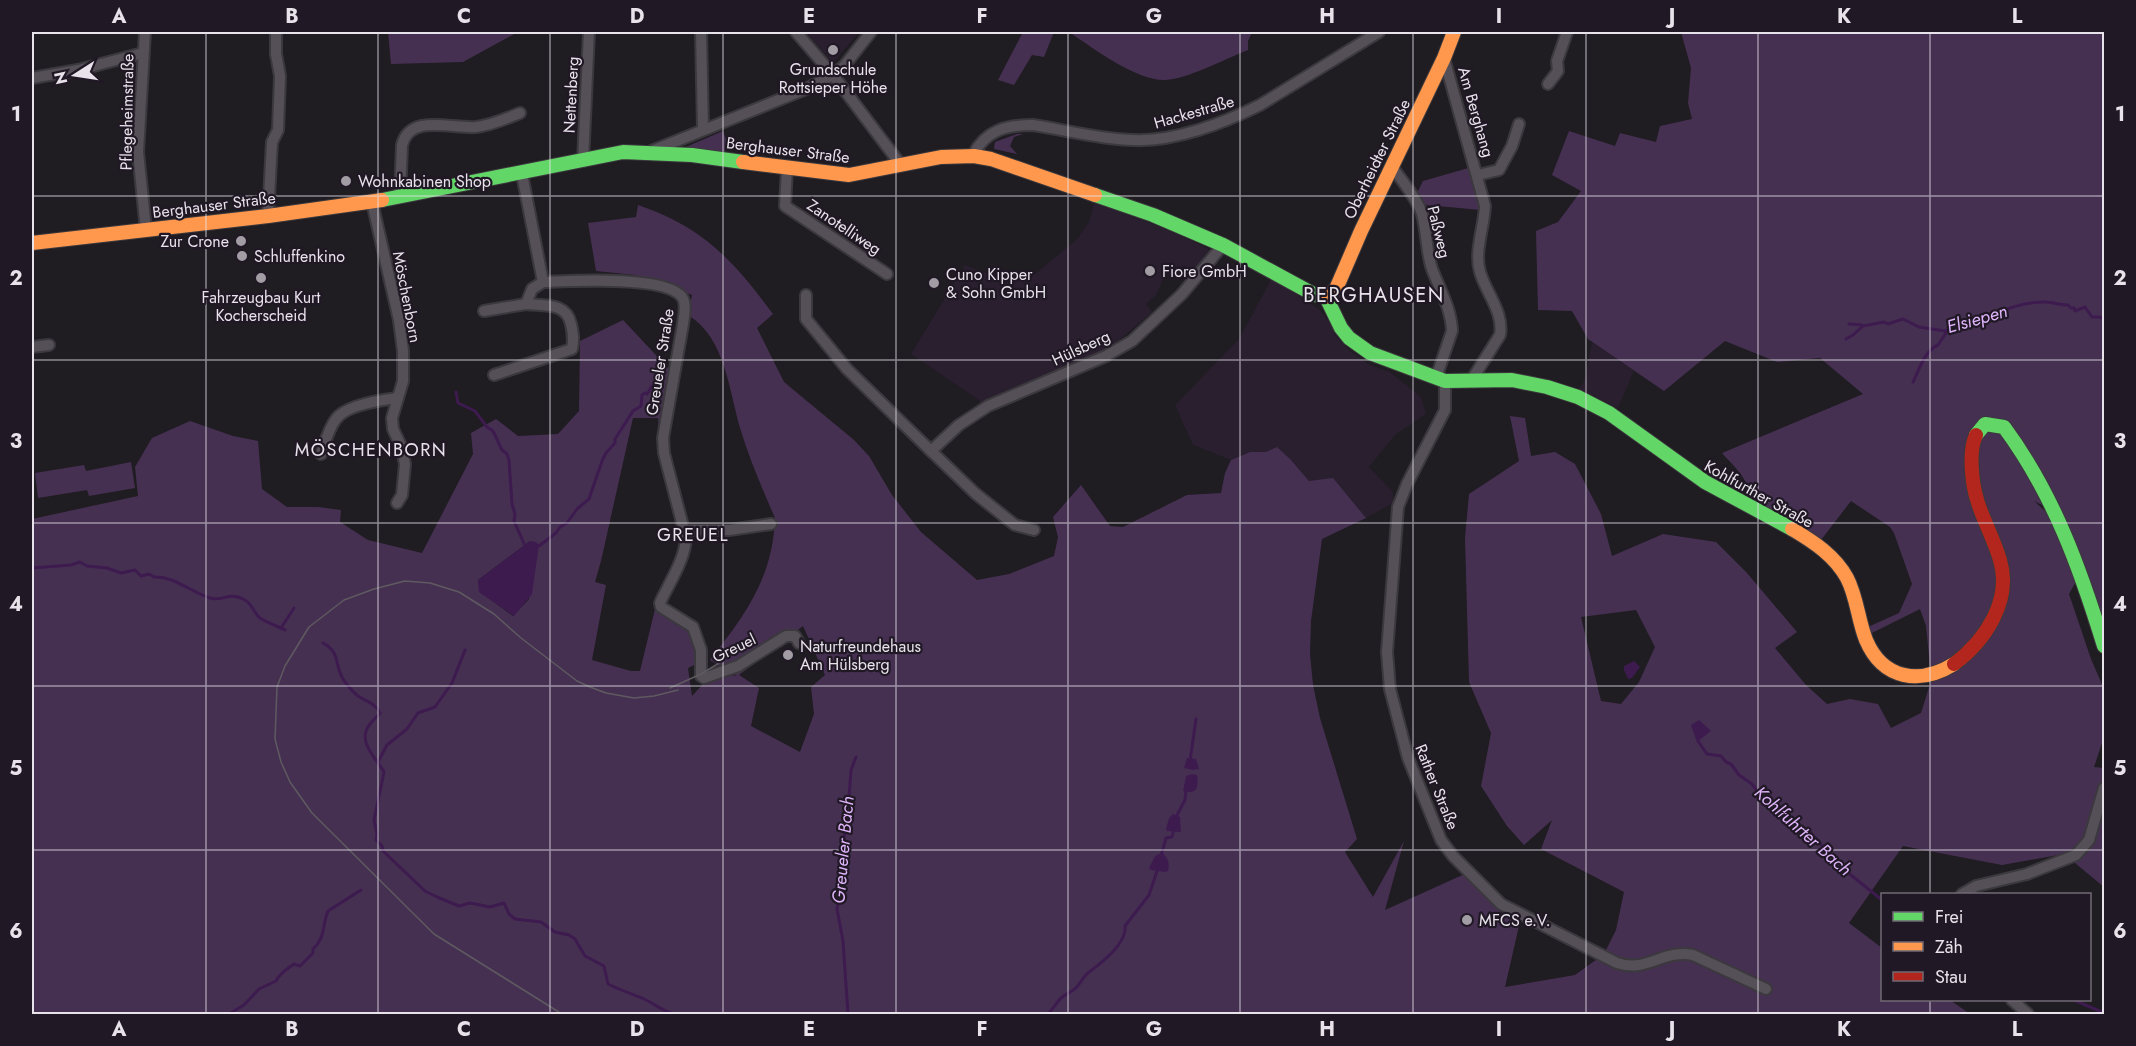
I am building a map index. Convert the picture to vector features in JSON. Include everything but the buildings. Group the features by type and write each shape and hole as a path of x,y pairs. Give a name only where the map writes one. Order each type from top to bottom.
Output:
{"street":[{"name":"Pflegeheimstraße","path":"145,32 138,152 146,230"},
{"path":"268,216 272,142 278,130 280,76 276,54 276,32"},
{"name":"Nettenberg","path":"583,161 589,32"},
{"path":"701,32 703,129"},
{"path":"796,32 833,75 900,165"},
{"path":"649,153 703,129 806,89 833,75 844,66 871,32"},
{"name":"Hackestraße","path":"973,155 979,143 990,134 1022,124 1132,140 1157,140 1184,134 1247,112 1379,32"},
{"name":"Oberheidter Straße","path":"1326,297 1336,290 1454,32"},
{"path":"1548,84 1558,71 1557,61 1567,32"},
{"path":"32,78 78,70 143,53"},
{"name":"Am Berghang","path":"1444,58 1485,206 1484,228 1479,242 1479,271 1500,317 1501,326 1500,335 1471,381"},
{"path":"400,197 402,145 410,130 426,125 477,127 495,124 520,113"},
{"name":"Am Berghang","path":"1478,176 1499,170 1512,146 1519,124"},
{"name":"Berghauser Straße","path":"32,243 372,202 522,174 614,153 692,155 849,175 944,155 973,155 991,159 1153,215 1223,245 1315,295 1326,297"},
{"name":"Paßweg","path":"1392,166 1422,212 1432,270 1446,301 1452,323 1440,380"},
{"name":"Zanotelliweg","path":"787,168 786,206 887,274"},
{"path":"522,174 543,282 532,289 526,304"},
{"name":"Möschenborn","path":"372,202 399,320 403,351 403,381 392,418 393,429 401,446 405,464 402,495 397,503"},
{"name":"Hülsberg","path":"931,450 959,425 988,406 1106,356 1132,341 1182,294 1223,245"},
{"name":"Greueler Straße","path":"543,282 642,282 674,291 682,296 685,307 683,324 664,433"},
{"path":"806,295 806,319 847,369 976,494 1015,525 1034,530"},
{"name":"Kohlfurther Straße","path":"1326,297 1334,321 1349,340 1373,356 1440,380 1509,380 1578,395 1612,414 1669,460 1693,476 1794,530 1834,560 1848,578 1858,604 1863,632 1876,656 1884,665 1903,675 1916,677 1931,675 1952,665 1976,645 1996,615 2001,592 2002,569 1973,488 1971,462 1972,440 1978,430 1985,424 2004,427 2019,444 2053,510 2076,564 2104,646"},
{"path":"484,310 526,304 562,308 569,315 574,338 572,348 494,375"},
{"path":"32,347 49,345"},
{"name":"Rather Straße","path":"1440,380 1445,410 1407,484 1398,507 1387,652 1390,689 1407,758 1441,840 1453,856 1501,904 1617,963 1630,967 1642,966 1668,955 1682,953 1693,955 1766,989"},
{"path":"321,454 334,420 339,414 351,408 398,398"},
{"name":"Greuel","path":"664,433 664,453 685,530 686,545 660,603 661,607 693,627 701,650 701,676 704,678 738,666 786,636 795,636 799,643"},
{"path":"685,530 729,530 771,524"},
{"path":"1964,893 1976,886 2027,874 2076,855 2089,840 2104,788"},
{"path":"2014,1001 2028,1014"}],"shaded area":[{"path":"388,32 518,32 463,62 391,64"},
{"name":"Grundschule Rottsieper Höhe","path":"805,32 859,32 833,63"},
{"path":"1023,32 1054,32 1044,57 1032,55 1014,85 998,80"},
{"path":"1069,32 1252,32 1248,41 1248,50 1195,73 1164,80 1153,79 1128,69"},
{"path":"1681,32 2104,32 2104,623 2062,515 2034,501 2053,518 2079,576 2069,594 2091,659 2104,689 2104,737 2094,767 2104,768 2104,887 2064,854 2002,865 1903,846 1849,923 1881,947 1881,1001 1951,1001 1970,1014 32,1014 32,519 138,496 135,467 152,438 190,421 233,436 258,441 262,489 287,507 341,510 340,522 368,540 422,553 473,454 471,433 496,419 518,436 558,434 579,411 580,341 623,320 670,370 660,438 658,418 633,418 595,582 606,585 592,660 631,671 640,671 656,605 681,621 696,639 698,663 688,668 692,696 703,684 730,675 737,676 710,660 755,595 769,559 775,518 745,442 718,352 711,337 688,315 692,295 635,275 596,271 588,223 636,217 638,205 661,214 699,235 715,247 744,277 773,314 757,328 784,382 854,440 869,456 892,495 921,532 977,580 1009,574 1054,556 1058,537 1053,517 1081,485 1110,526 1123,527 1187,495 1221,493 1225,473 1231,460 1250,452 1266,452 1277,447 1309,481 1333,478 1366,518 1322,539 1311,621 1310,654 1313,685 1320,718 1357,839 1345,852 1373,897 1404,841 1385,910 1467,873 1504,916 1521,917 1505,987 1575,975 1604,954 1616,930 1624,892 1541,849 1552,820 1524,845 1507,826 1481,786 1491,733 1469,682 1465,538 1469,494 1519,461 1510,416 1525,418 1531,456 1555,452 1575,464 1601,514 1612,556 1663,534 1716,542 1747,573 1797,632 1775,648 1806,685 1827,704 1850,699 1878,704 1891,728 1921,713 1935,668 1930,666 1926,626 1920,609 1870,634 1868,627 1899,613 1912,584 1890,527 1851,501 1821,540 1789,520 1745,498 1748,492 1745,481 1722,453 1863,394 1820,358 1777,362 1725,341 1664,391 1588,339 1572,311 1538,310 1536,231 1558,222 1581,191 1552,175 1569,131 1615,146 1620,133 1656,142 1660,126 1692,119 1688,103 1691,68","holes":["530,541 529,599 513,616 480,592 478,580","1636,610 1655,647 1639,682 1621,704 1601,701 1581,617","803,626 825,675 811,687 814,714 800,752 751,726 759,688 739,675"]},
{"path":"723,131 726,140 725,152 686,147"},
{"path":"1023,134 1014,137 1010,146 1017,154 994,149 995,142"},
{"path":"1472,167 1481,210 1426,205 1415,197 1423,181"},
{"path":"1094,203 1164,228 1209,249 1210,254 1192,272 1186,266 1168,268 1156,295 1146,304 1152,312 1110,348 982,407 979,400 911,354 965,265 986,273 1034,275 1077,239 1089,222"},
{"path":"1272,278 1319,309 1335,330 1333,333 1349,350 1370,365 1390,372 1421,397 1426,414 1395,435 1369,467 1393,492 1393,503 1366,518 1333,479 1309,482 1291,460 1266,452 1250,452 1231,460 1193,445 1175,405 1239,339"},
{"path":"1592,342 1634,371 1618,408 1579,389 1585,380"},
{"path":"131,462 135,488 89,496 87,490 38,498 35,473 84,465 86,471"},
{"path":"530,541 539,545 532,594 514,616 479,592 478,580"},
{"path":"1634,661 1640,667 1632,678 1628,679 1624,666"},
{"path":"1699,720 1711,731 1697,742 1691,725"},
{"path":"1187,758 1196,759 1199,769 1184,768"},
{"path":"1197,775 1196,789 1191,792 1183,791 1186,776"},
{"path":"1173,814 1180,817 1181,832 1166,829 1169,818"},
{"path":"1162,853 1168,861 1168,871 1151,870 1149,868 1155,856"}],"waterway":[{"name":"Elsiepen","path":"1846,339 1863,326 1884,322 1888,324 1903,319 1919,327 1945,331 1983,315 1989,317 2015,306 2037,302 2068,305 2075,311 2085,307 2092,317 2104,319"},
{"path":"1849,324 1862,325"},
{"path":"1913,382 1929,351 1938,345 1945,331"},
{"name":"Möschenborn","path":"539,546 567,523 577,509 589,499 606,453 615,443 615,439 633,411 641,406 642,395 647,394 652,386"},
{"path":"456,392 458,403 475,411 493,431 502,450 507,454 514,521 526,548"},
{"path":"32,568 71,565 80,562 87,566 107,568 121,573 135,570 141,576 149,574 169,579 210,598 239,597 247,602 260,618 285,630"},
{"path":"281,628 294,608"},
{"path":"323,643 333,651 341,676 348,686 380,713 366,730 365,737 369,749 384,772 374,820 376,840 382,846 383,851 425,891 437,897 459,906 470,903 490,907 504,903 509,914 515,919 541,922 555,932 569,935 575,939 585,956 604,966 608,984 674,1014"},
{"name":"Möschenborn","path":"378,762 387,745 407,729 418,713 435,707 452,683 465,650"},
{"path":"1190,761 1196,719"},
{"name":"Kohlfuhrter Bach","path":"1698,741 1707,754 1721,756 1731,764 1739,775 1752,784 1780,814 1811,833 1841,867 1881,899"},
{"name":"Greueler Bach","path":"848,1014 843,941 837,909 840,889 840,856 847,824 851,770 856,757"},
{"path":"1176,817 1185,800 1186,790"},
{"path":"1161,856 1166,838 1172,837 1174,829"},
{"path":"1048,1014 1060,999 1076,988 1122,940 1125,926 1149,895 1158,868"},
{"path":"229,1014 244,1005 259,989 276,981 294,964 300,966 313,953 313,949 320,940 328,911 361,890"},
{"name":"Kohlfuhrter Bach","path":"2076,1001 2104,1013"}],"tram line":[{"path":"562,1014 434,934 312,813 290,782 281,762 275,739 277,687 285,666 309,627 344,600 405,581 430,583 459,592 494,614 577,681 590,687 606,693 634,698 678,690"},
{"path":"670,688 721,662"}],"traffic: fast":[{"path":"382,200 623,152 692,155 743,162"},
{"path":"1095,195 1153,215 1223,245 1315,295 1326,297"},
{"path":"1326,297 1341,328 1349,338 1370,353 1445,381 1512,380 1547,387 1578,397 1609,413 1705,482 1792,529"},
{"path":"1976,435 1985,424 2004,427 2037,478 2075,560 2104,646"}],"traffic: slow":[{"path":"1326,297 1336,289 1454,32"},
{"path":"743,162 849,175 941,157 974,156 991,159 1095,195"},
{"path":"32,243 268,216 382,200"},
{"path":"1792,529 1823,550 1842,570 1853,593 1866,640 1882,664 1892,671 1916,676 1941,671 1954,664"}],"traffic: jam":[{"path":"1954,664 1986,631 1994,618 2002,590 2003,575 2000,560 1973,484 1972,453 1976,435"}],"place":[{"name":"Grundschule Rottsieper Höhe","path":"833,50"},
{"name":"Wohnkabinen Shop","path":"346,181"},
{"name":"Zur Crone","path":"241,241"},
{"name":"Schluffenkino","path":"242,256"},
{"name":"Fiore GmbH","path":"1150,271"},
{"name":"Fahrzeugbau Kurt Kocherscheid","path":"261,278"},
{"name":"Cuno Kipper & Sohn GmbH","path":"934,283"},
{"name":"Naturfreundehaus Am Hülsberg","path":"788,655"},
{"name":"MFCS e.V.","path":"1467,920"}],"district":[{"name":"BERGHAUSEN","path":"1374,295"},
{"name":"MÖSCHENBORN","path":"371,450"},
{"name":"GREUEL","path":"693,535"}]}
